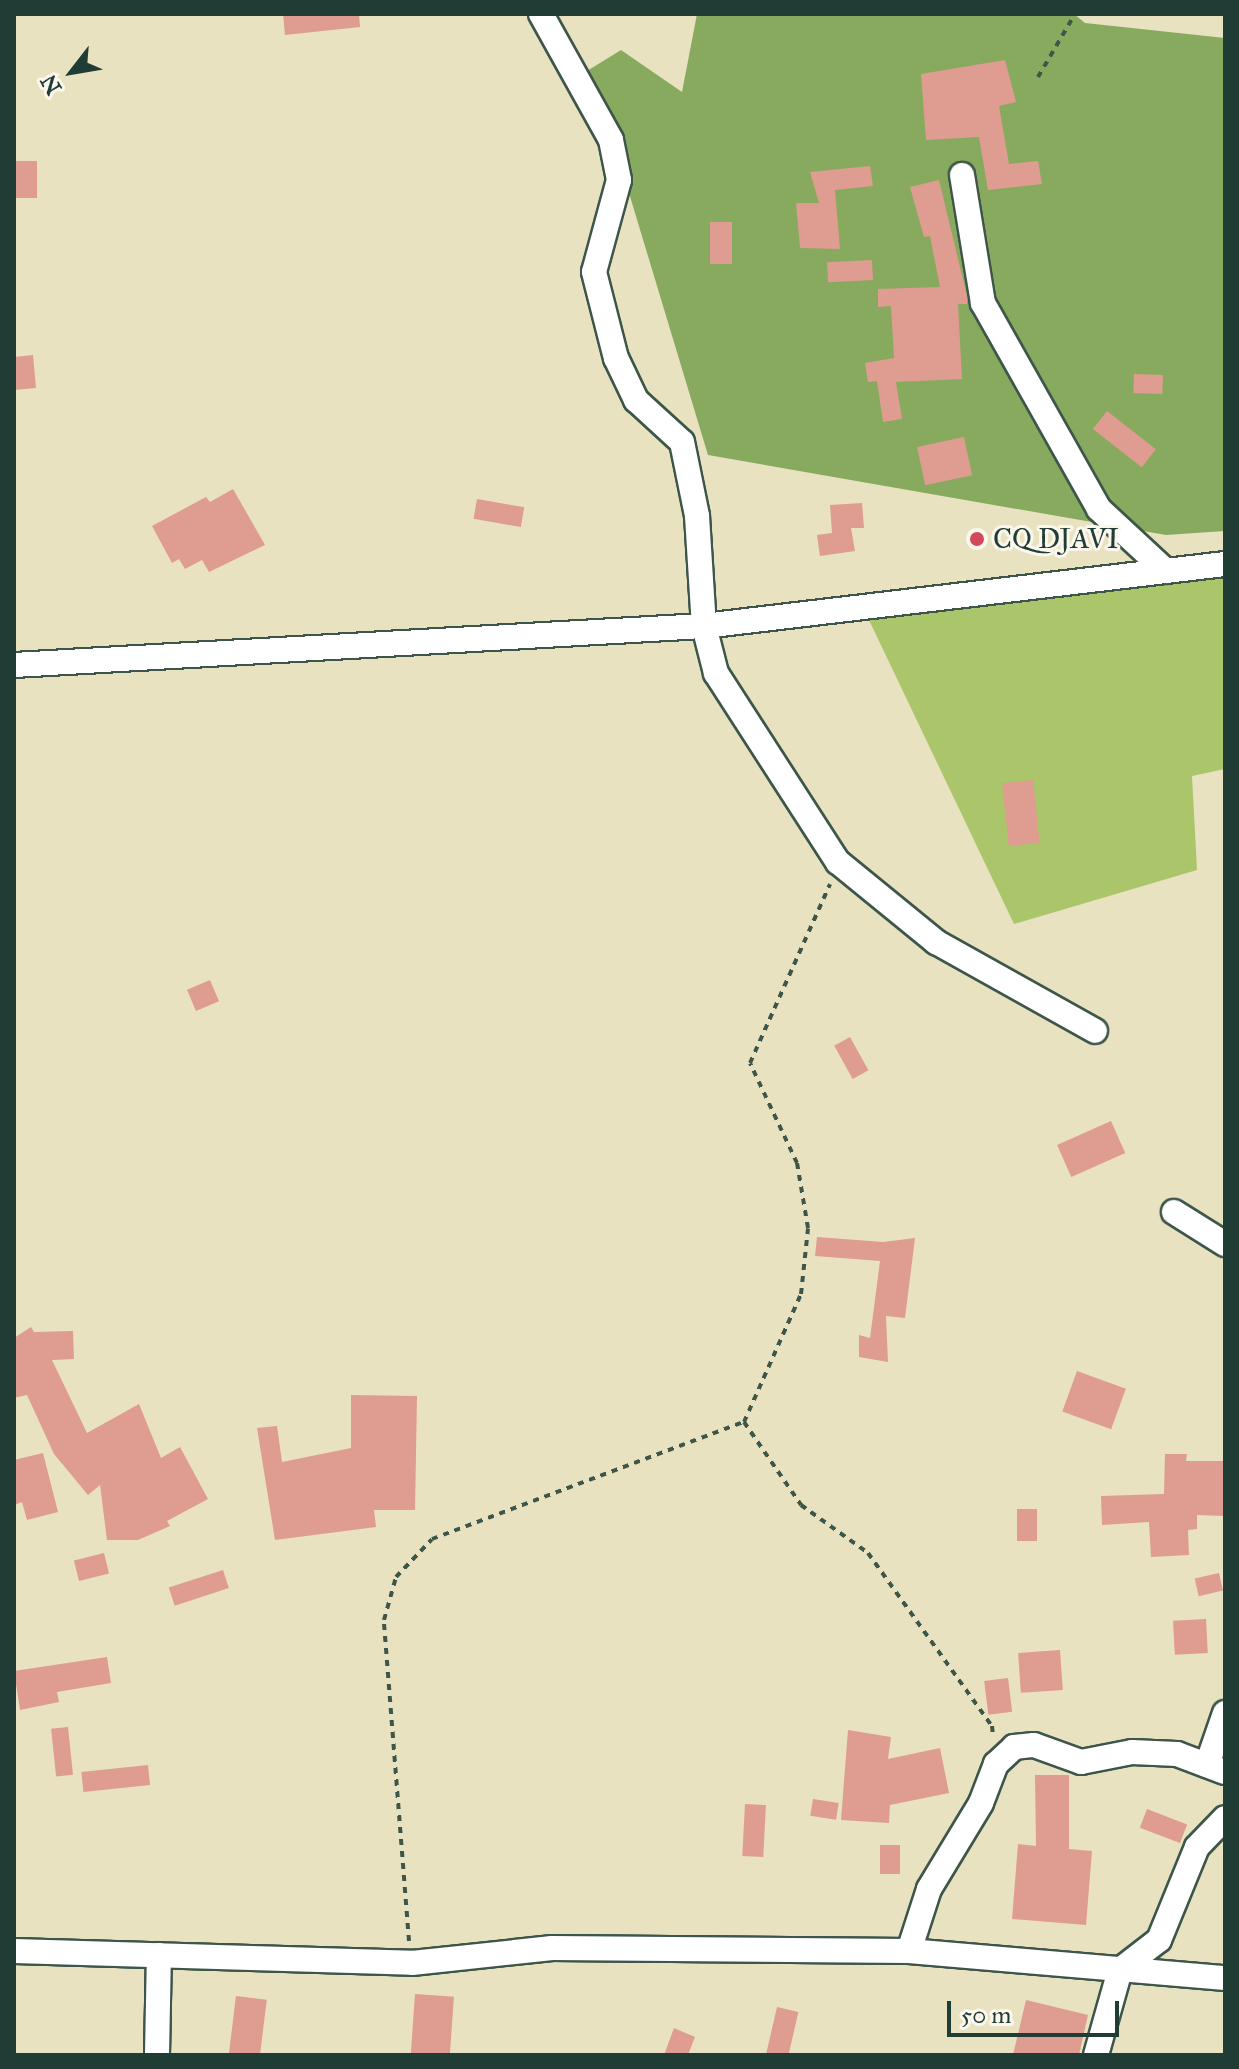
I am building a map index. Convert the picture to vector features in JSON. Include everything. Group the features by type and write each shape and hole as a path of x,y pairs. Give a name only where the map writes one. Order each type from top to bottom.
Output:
{"street":[{"path":"541,14 611,140 619,180 594,272 616,358 636,400 682,442 697,516 704,626 716,673 838,862 936,942 1095,1031"},
{"path":"962,175 983,303 1099,509 1166,571"},
{"path":"14,665 704,626 1225,564"},
{"path":"1174,1212 1225,1244"},
{"path":"909,1951 929,1889 981,1803 996,1764 1014,1747 1034,1745 1081,1762 1132,1752 1177,1754 1216,1769 1225,1713"},
{"path":"1096,2055 1120,1970 1159,1940 1197,1847 1225,1818"},
{"path":"14,1951 412,1963 552,1948 909,1951 1225,1978"},
{"path":"157,2055 159,1955"}],"path":[{"path":"1038,77 1075,14"},
{"path":"412,1963 384,1620 396,1577 432,1539 744,1422 801,1294 808,1228 797,1163 750,1063 838,862"},
{"path":"744,1422 801,1505 868,1553 914,1614 992,1726 996,1764"}],"green space":[{"path":"697,14 1074,14 1085,23 1225,38 1225,531 1166,535 708,455 616,150 587,71 621,50 682,92"},
{"path":"1225,560 1225,769 1192,776 1197,870 1014,924 858,597"}],"building":[{"path":"283,14 359,14 360,27 285,35"},
{"path":"1005,60 1016,102 999,106 1009,164 1038,161 1042,184 988,190 979,137 926,140 921,74"},
{"path":"15,161 37,161 37,198 15,198"},
{"path":"870,166 873,186 835,190 840,249 800,248 796,203 819,203 810,172"},
{"path":"939,180 967,296 967,304 958,304 962,379 896,382 902,419 883,422 877,381 868,382 865,363 894,358 891,306 878,307 878,289 940,287 930,236 924,237 910,187"},
{"path":"710,222 732,222 732,264 710,264"},
{"path":"872,260 873,280 828,282 827,262"},
{"path":"33,355 36,388 14,390 14,357"},
{"path":"1134,374 1163,375 1162,394 1133,393"},
{"path":"1107,411 1156,449 1142,467 1093,429"},
{"path":"964,437 972,475 925,485 917,447"},
{"path":"233,489 265,545 209,572 202,560 185,569 179,559 172,563 152,526 206,497 210,502"},
{"path":"477,499 524,507 521,527 474,519"},
{"path":"862,503 864,528 851,528 855,551 820,556 817,535 832,533 830,505"},
{"path":"1033,780 1040,843 1009,846 1002,783"},
{"path":"210,980 219,1001 196,1011 187,990"},
{"path":"850,1037 868,1070 853,1079 834,1046"},
{"path":"1111,1121 1125,1153 1071,1177 1057,1145"},
{"path":"817,1237 883,1242 915,1238 905,1318 886,1316 888,1362 859,1357 859,1335 870,1338 880,1261 815,1256"},
{"path":"31,1327 34,1332 73,1331 74,1359 52,1360 87,1433 139,1404 161,1458 180,1447 208,1499 167,1521 170,1526 138,1540 107,1540 100,1485 88,1495 54,1454 27,1395 14,1398 14,1338"},
{"path":"1077,1371 1126,1389 1111,1429 1062,1411"},
{"path":"351,1395 417,1396 415,1510 374,1510 376,1527 275,1540 257,1428 277,1426 282,1462 351,1448"},
{"path":"43,1453 58,1512 27,1520 22,1502 14,1505 14,1460"},
{"path":"1165,1454 1187,1454 1186,1461 1225,1461 1225,1516 1197,1515 1197,1529 1188,1530 1189,1555 1151,1557 1149,1522 1102,1525 1101,1496 1164,1494"},
{"path":"1017,1509 1037,1509 1037,1541 1017,1541"},
{"path":"104,1553 109,1573 79,1581 74,1560"},
{"path":"223,1570 229,1588 175,1606 169,1588"},
{"path":"1219,1573 1223,1591 1199,1596 1195,1579"},
{"path":"1206,1619 1208,1653 1175,1655 1173,1621"},
{"path":"1060,1650 1063,1690 1021,1693 1018,1653"},
{"path":"107,1657 111,1683 57,1692 59,1702 20,1710 14,1671"},
{"path":"1008,1678 1012,1712 988,1715 984,1681"},
{"path":"68,1727 73,1775 56,1777 51,1729"},
{"path":"848,1730 891,1737 888,1759 940,1748 949,1793 890,1805 889,1823 841,1820"},
{"path":"148,1765 150,1785 83,1792 81,1772"},
{"path":"1035,1775 1069,1775 1069,1849 1092,1851 1086,1925 1012,1919 1018,1844 1036,1846"},
{"path":"813,1799 839,1803 836,1820 810,1816"},
{"path":"745,1804 766,1805 763,1857 742,1856"},
{"path":"1147,1809 1187,1824 1180,1843 1140,1828"},
{"path":"880,1845 900,1845 900,1874 880,1874"},
{"path":"415,1994 454,1997 450,2055 411,2055"},
{"path":"236,1996 267,2000 260,2055 229,2055"},
{"path":"1026,2000 1088,2015 1079,2055 1013,2055"},
{"path":"777,2007 798,2012 788,2055 766,2055"},
{"path":"674,2028 695,2037 688,2055 664,2055"}],"place":[{"name":"CQ DJAVI","path":"977,539"}]}
